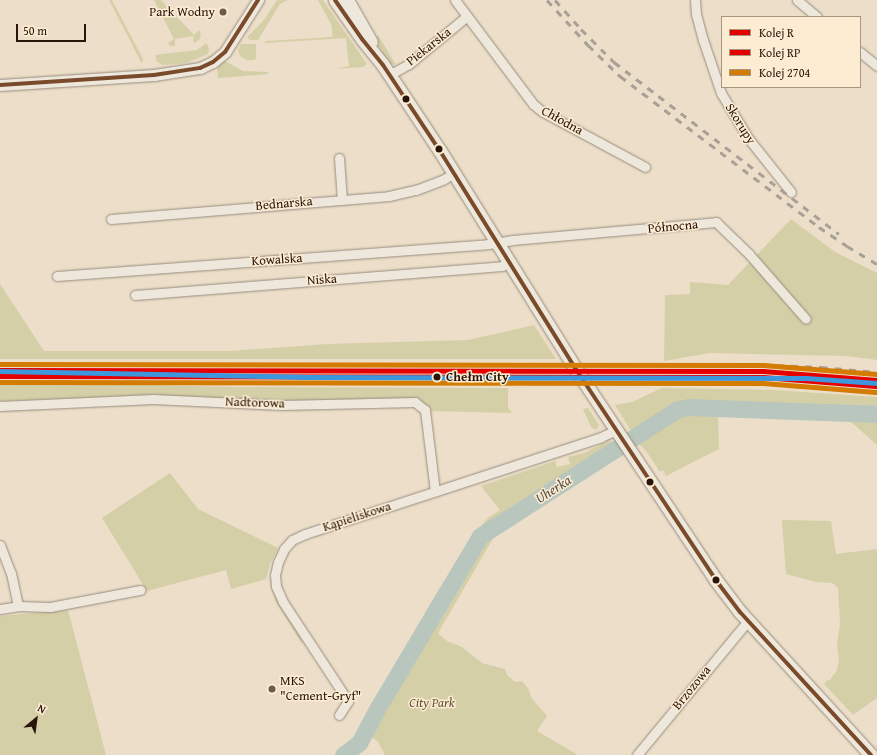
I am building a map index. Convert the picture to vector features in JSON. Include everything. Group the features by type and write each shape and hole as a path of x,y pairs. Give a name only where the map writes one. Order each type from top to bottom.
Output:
{"main road":[{"path":"335,0 386,70 454,173 618,432 715,580 748,621 871,755"},
{"path":"347,0 363,25 386,70"}],"street":[{"path":"0,85 154,75 200,68 212,62 225,52 258,0"},
{"name":"Chłodna","path":"455,0 533,104 543,112 645,167"},
{"name":"Skorupy","path":"694,0 703,40 721,93 748,138 791,192"},
{"path":"797,0 816,16"},
{"name":"Piekarska","path":"386,70 409,64 467,16"},
{"path":"861,53 877,66"},
{"path":"339,158 342,200"},
{"name":"Bednarska","path":"111,219 389,196 416,190 444,179 454,173"},
{"name":"Północna","path":"498,243 512,240 716,222 749,254 806,319"},
{"name":"Kowalska","path":"57,276 498,243"},
{"name":"Niska","path":"134,295 502,266 509,262"},
{"name":"Nadtorowa","path":"0,406 153,399 282,405 415,402 425,410 436,491"},
{"name":"Kąpieliskowa","path":"339,715 348,701 283,602 276,586 275,575 278,562 284,549 292,540 305,534 601,436 618,432"},
{"path":"0,545 11,573 18,606"},
{"path":"0,609 18,606 50,608 140,590"},
{"name":"Brzozowa","path":"637,755 748,621"}],"green space":[{"path":"109,0 112,0 143,59 142,64"},
{"path":"154,0 161,0 194,35 199,30 201,35 199,40 194,43 193,36 175,39 175,46 170,46 168,43 174,39"},
{"path":"277,0 288,0 280,4 258,40 250,40 247,37 264,20"},
{"path":"318,0 323,0 367,64 363,67 334,69 349,66 346,38 265,43 266,41 333,37 331,24"},
{"path":"378,35 396,65 389,63 374,39"},
{"path":"207,44 209,48 208,54 186,63 163,65 157,62 155,55 197,50"},
{"path":"241,44 256,44 255,60 247,60 240,56 238,50"},
{"path":"225,61 243,71 268,72 269,74 218,78 217,66"},
{"path":"791,219 835,252 877,273 877,360 847,356 710,353 664,361 665,295 690,294 690,282 728,285"},
{"path":"0,284 44,351 230,351 327,344 468,340 534,325 556,359 0,359"},
{"path":"0,382 240,387 508,388 508,408 512,413 428,411 415,402 281,403 153,397 0,401"},
{"path":"662,388 774,390 877,397 877,445 850,421 718,415 719,449 666,476 663,470 660,472 646,451 639,444 615,405 632,402"},
{"path":"588,408 599,425 596,430 591,427 583,409"},
{"name":"City Park","path":"610,440 617,451 509,523 511,525 494,537 438,633 447,641 462,647 482,663 505,669 507,675 515,682 522,681 528,688 532,699 547,716 537,731 578,755 385,755 378,742 359,727 436,594 473,535 488,518 500,510 481,486 555,461 557,467 570,464 568,457 584,453"},
{"path":"170,473 198,509 278,548 270,564 266,579 231,589 226,570 147,591 102,518"},
{"path":"782,520 831,521 836,554 877,549 877,698 853,715 824,684 826,681 830,680 837,670 839,659 837,646 840,623 838,588 832,583 816,582 786,574"},
{"path":"270,585 303,640 302,644 276,602"},
{"path":"68,610 106,755 0,755 0,616"}],"waterway":[{"name":"Uherka","path":"343,755 359,743 377,709 480,536 678,409 689,407 877,414"}],"railway":[{"path":"547,0 588,45 620,76 819,227 877,264"},
{"path":"555,0 614,62 839,234"},
{"path":"0,364 749,364 821,367 877,372"}],"rail line":[{"name":"2704","path":"0,364 763,365 877,374"},
{"name":"R","path":"0,370 763,371 877,380"},
{"name":"RP","path":"0,376 763,377 876,386"}],"transit line":[{"path":"0,85 154,75 200,68 213,62 225,52 258,0"},
{"path":"335,0 362,39 383,65 440,151 577,371 715,579 740,612 871,755"},
{"path":"0,371 301,377 806,378 877,383"},
{"path":"0,382 763,383 876,392"}],"place":[{"name":"Park Wodny","path":"223,12"},
{"name":"Chełm City","path":"437,377"},
{"name":"MKS \"Cement-Gryf\"","path":"272,689"}]}
